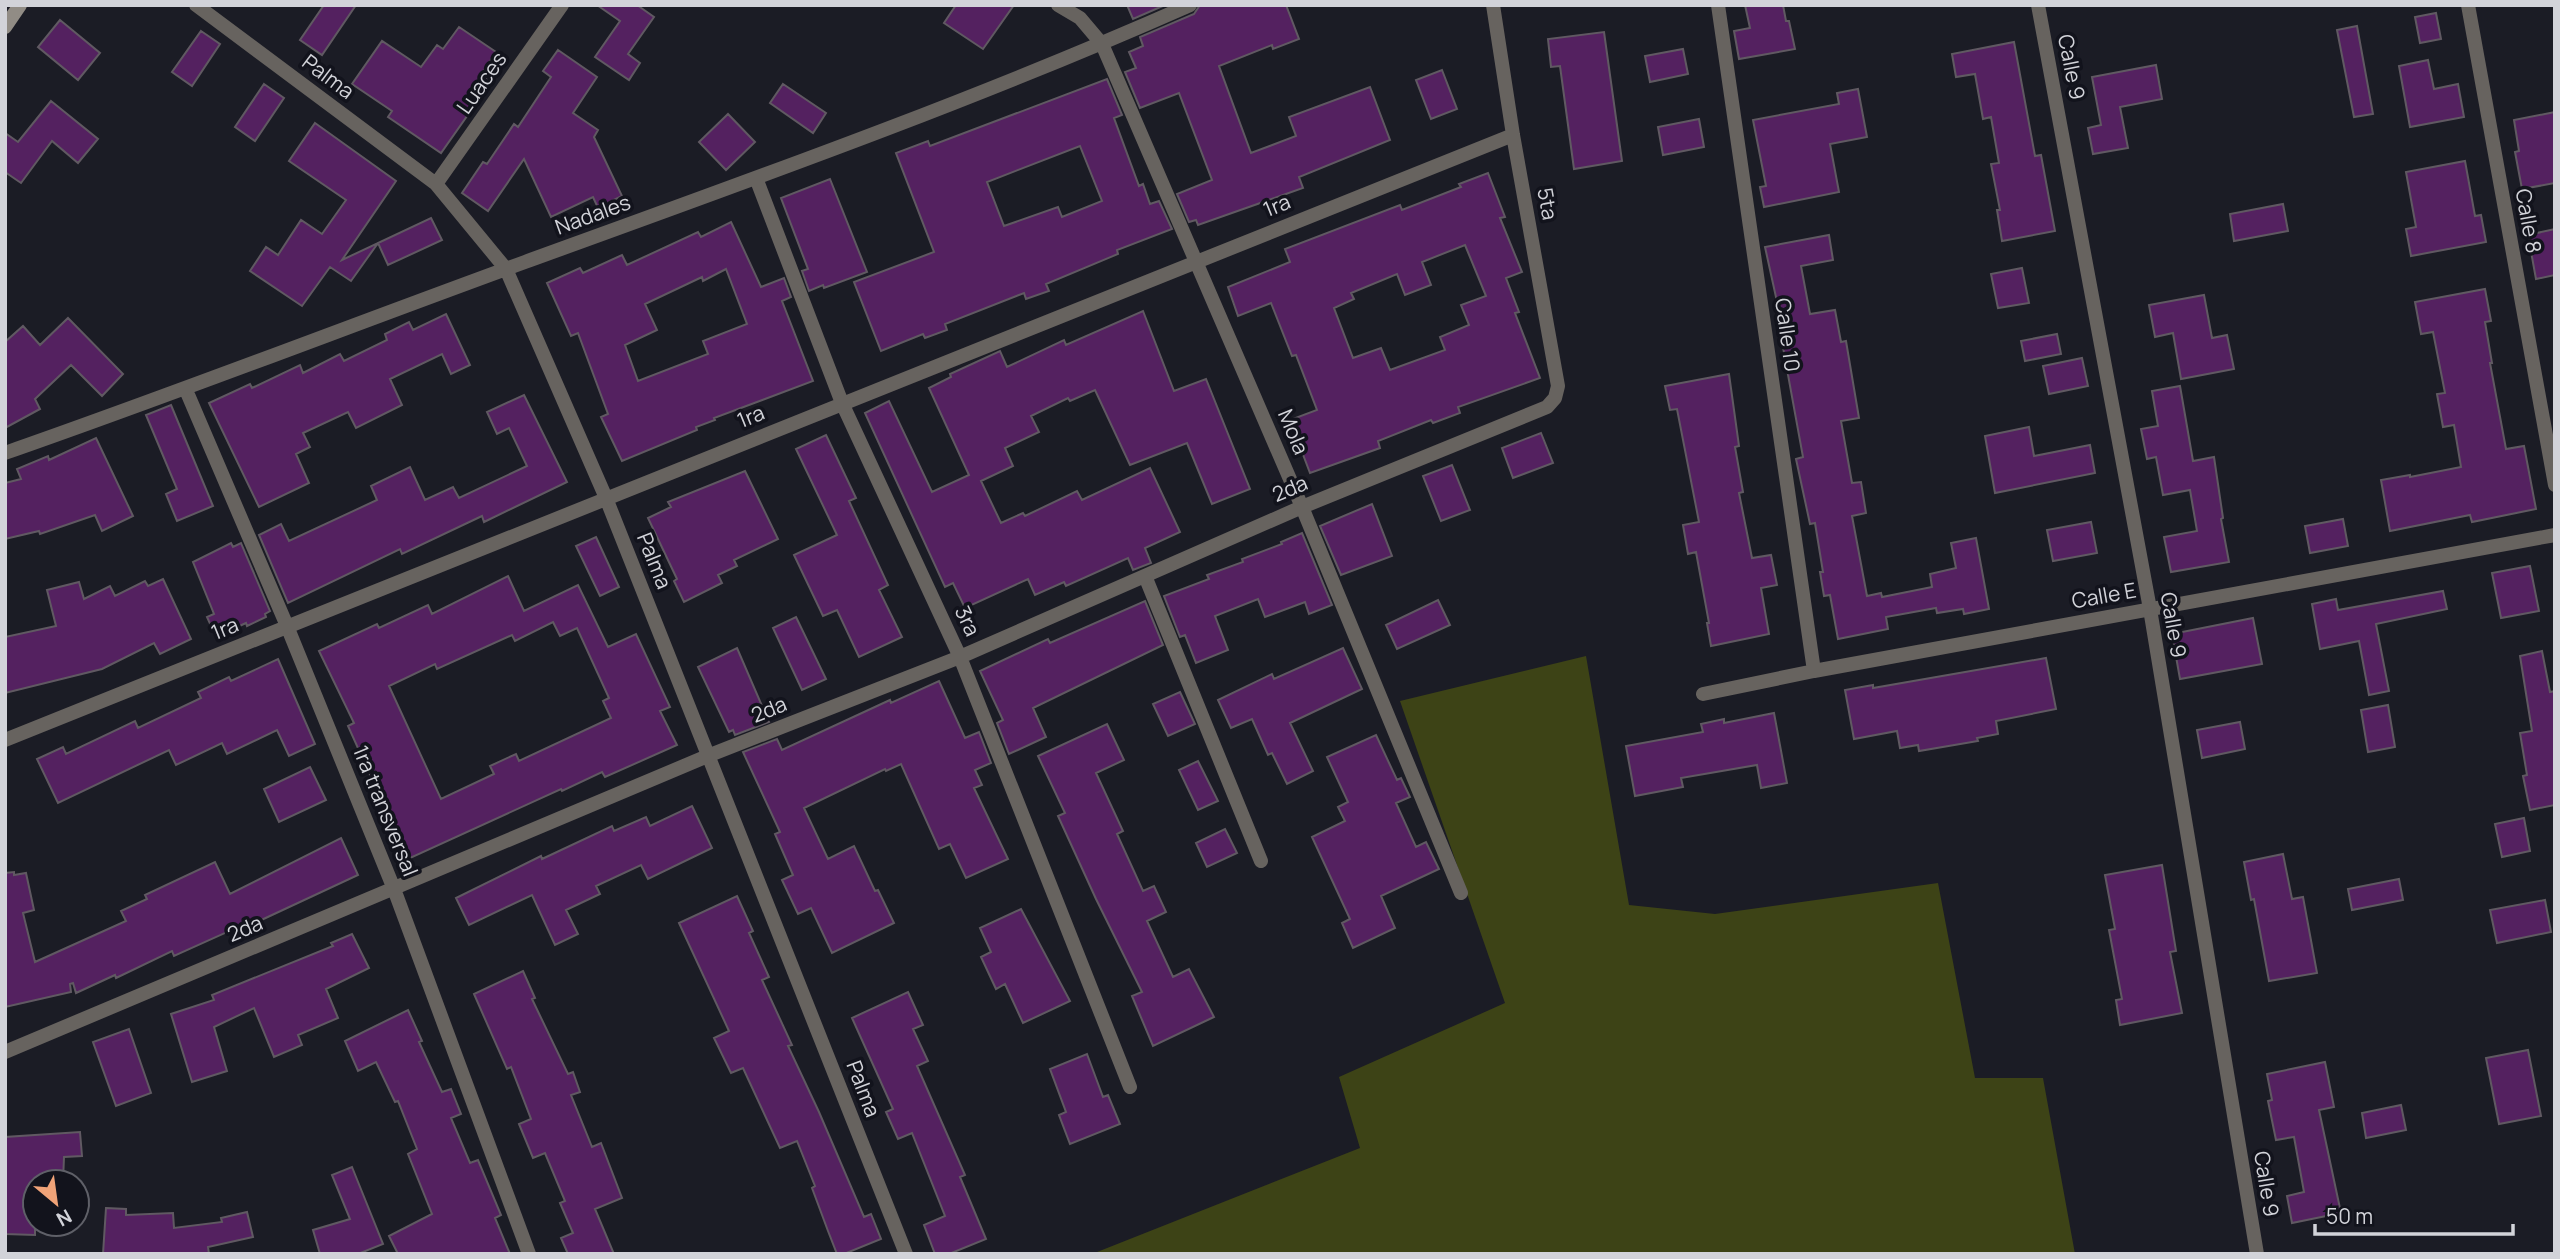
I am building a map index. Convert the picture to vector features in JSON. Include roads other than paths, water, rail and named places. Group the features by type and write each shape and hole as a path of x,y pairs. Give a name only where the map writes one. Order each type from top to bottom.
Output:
{"main road":[{"path":"5,27 20,5"}],"street":[{"name":"Palma","path":"196,5 436,184 506,269 606,498 906,1254"},
{"name":"Luaces","path":"436,184 562,5"},
{"name":"Mola","path":"1058,5 1080,18 1102,44 1302,507 1461,893"},
{"path":"1080,18 1088,5"},
{"name":"Nadales","path":"5,453 186,390 756,178 1102,44 1190,5"},
{"name":"5ta","path":"1493,5 1513,135 1558,386 1555,398 1547,407"},
{"name":"Calle 10","path":"1718,5 1814,671"},
{"name":"Calle 9","path":"2038,5 2150,609 2257,1254"},
{"name":"Calle 8","path":"2468,5 2555,485"},
{"name":"1ra","path":"5,740 1513,135"},
{"name":"3ra","path":"756,178 842,403 960,657 1130,1087"},
{"name":"1ra transversal","path":"186,390 287,626 394,889 529,1254"},
{"name":"2da","path":"5,1052 710,755 960,657 1302,507 1547,407"},
{"name":"Calle E","path":"1703,694 1814,671 2555,535"},
{"path":"1145,576 1261,861"}]}
